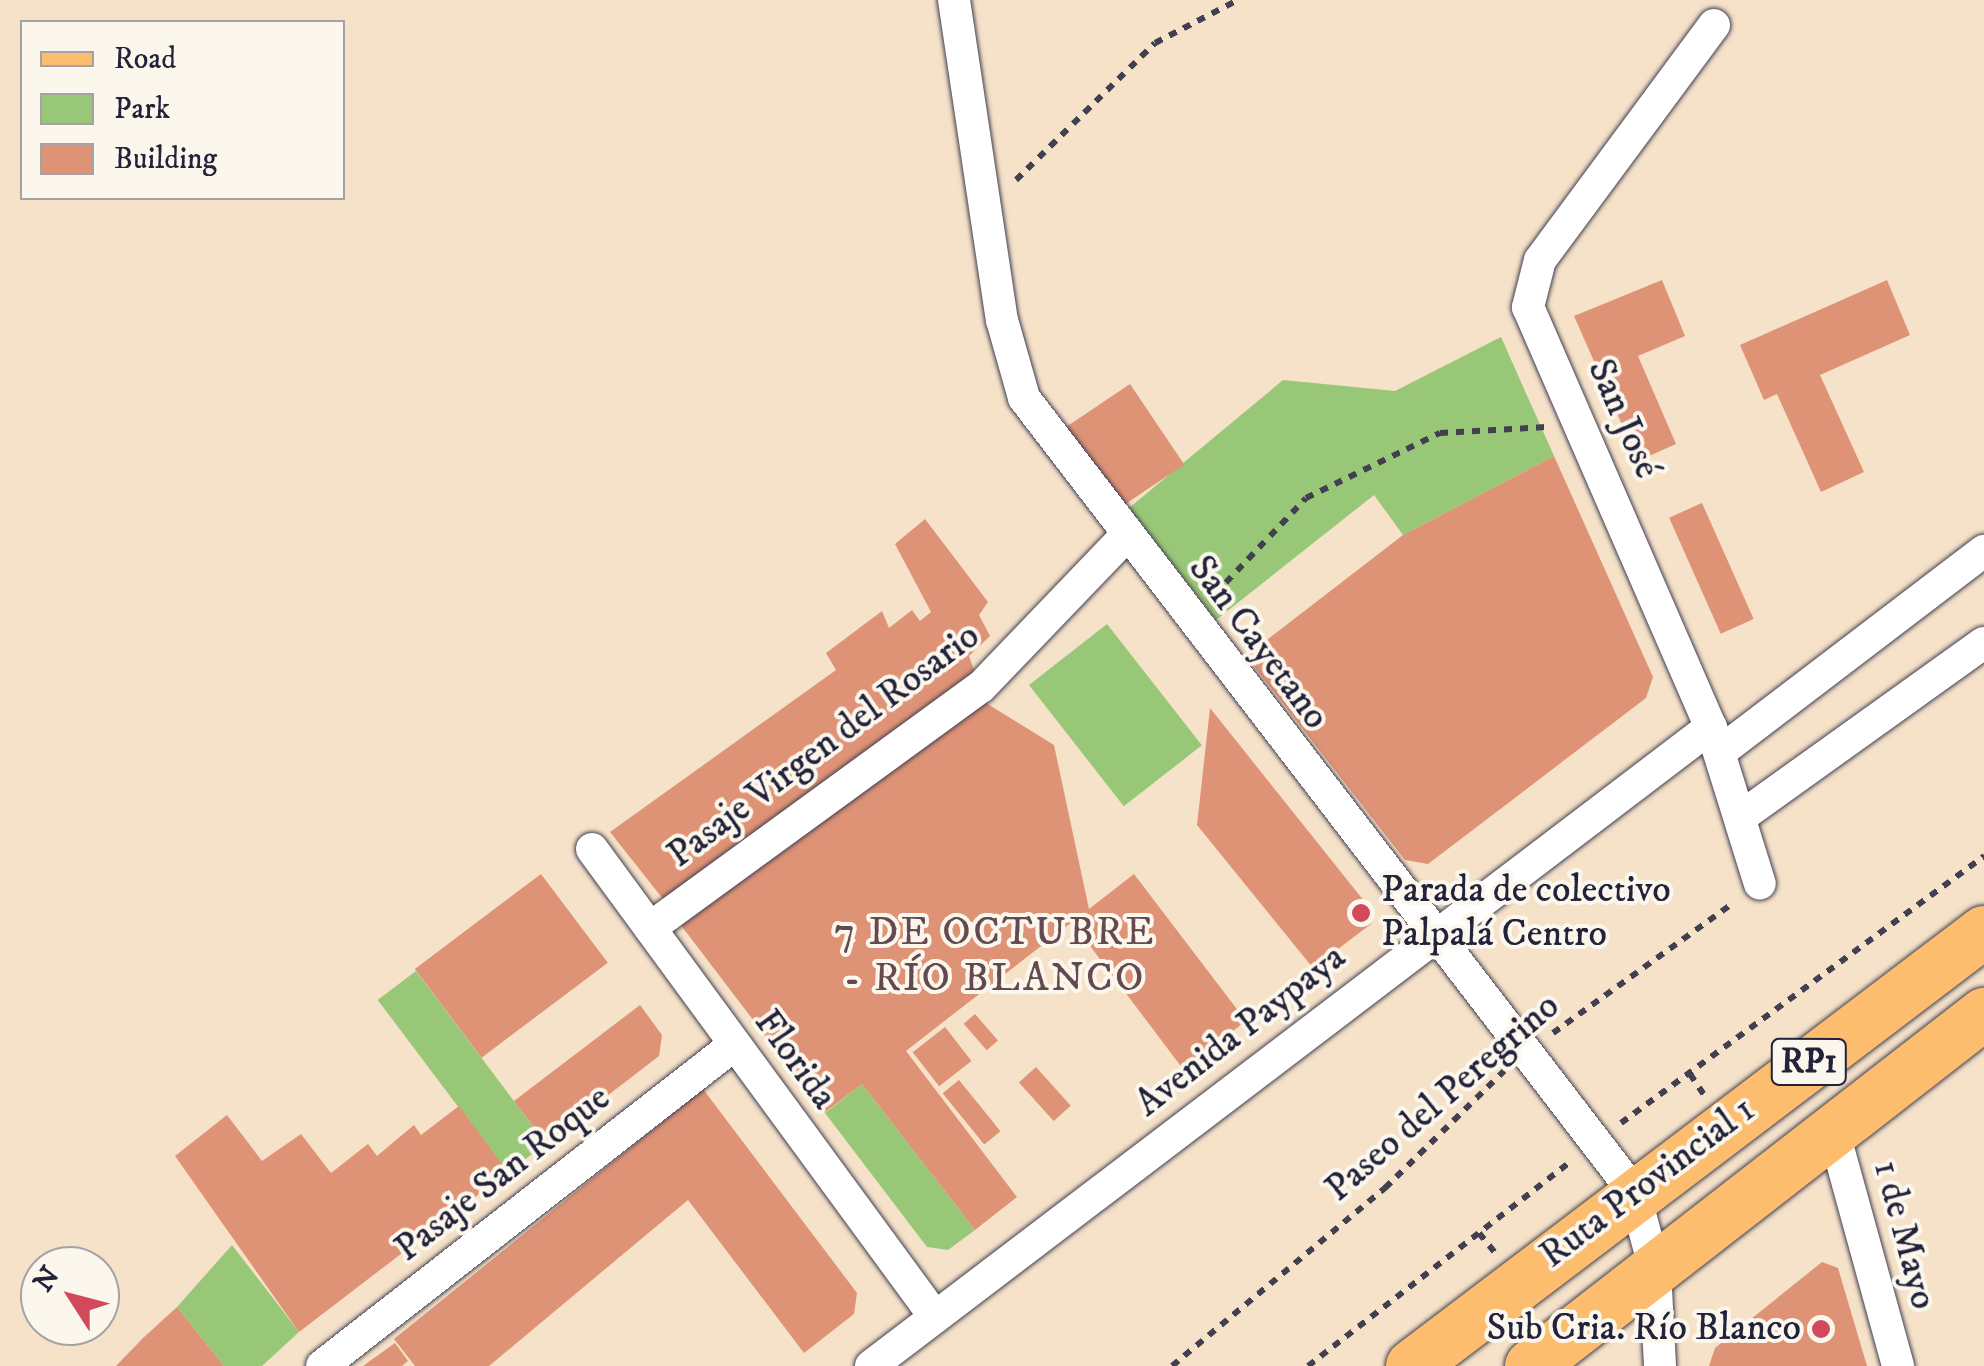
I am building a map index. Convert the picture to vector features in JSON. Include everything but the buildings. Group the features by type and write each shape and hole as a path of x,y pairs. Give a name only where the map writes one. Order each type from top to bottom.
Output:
{"main road":[{"name":"Ruta Provincial 1","path":"1412,1366 1634,1192 1984,932"},
{"name":"Ruta Provincial 1","path":"1531,1366 1832,1126 1984,1014"}],"street":[{"path":"954,0 990,206"},
{"name":"San José","path":"1714,25 1540,260 1528,308 1584,427 1716,740 1760,884"},
{"name":"San Cayetano","path":"990,206 1002,320 1024,398 1590,1146 1634,1192"},
{"name":"Pasaje Virgen del Rosario","path":"650,928 981,687 1126,536"},
{"name":"Avenida Paypaya","path":"871,1366 1431,934 1984,551"},
{"path":"1742,816 1984,644"},
{"name":"Florida","path":"592,849 935,1317"},
{"name":"Pasaje San Roque","path":"322,1366 734,1045"},
{"name":"1 de Mayo","path":"1832,1126 1898,1366"},
{"path":"1634,1192 1656,1270 1658,1364"}],"path":[{"path":"990,206 1155,42 1238,0"},
{"path":"1190,620 1306,498 1440,433 1584,427"},
{"path":"1308,1366 1590,1146 1984,856"},
{"name":"Paseo del Peregrino","path":"1172,1366 1384,1188 1522,1055 1760,884"}],"green space":[{"path":"1501,337 1554,456 1403,535 1374,495 1216,620 1129,508 1283,380 1395,391"},
{"path":"1107,624 1202,745 1124,806 1029,685"},
{"path":"416,971 546,1144 508,1172 378,1000"},
{"path":"862,1084 975,1230 948,1250 927,1247 825,1113"},
{"path":"232,1245 299,1332 262,1366 224,1366 177,1307"}],"place":[{"name":"Parada de colectivo Palpalá Centro","path":"1361,913"},
{"name":"Sub Cria. Río Blanco","path":"1821,1329"}],"district":[{"name":"7 DE OCTUBRE - RÍO BLANCO","path":"995,956"}]}
